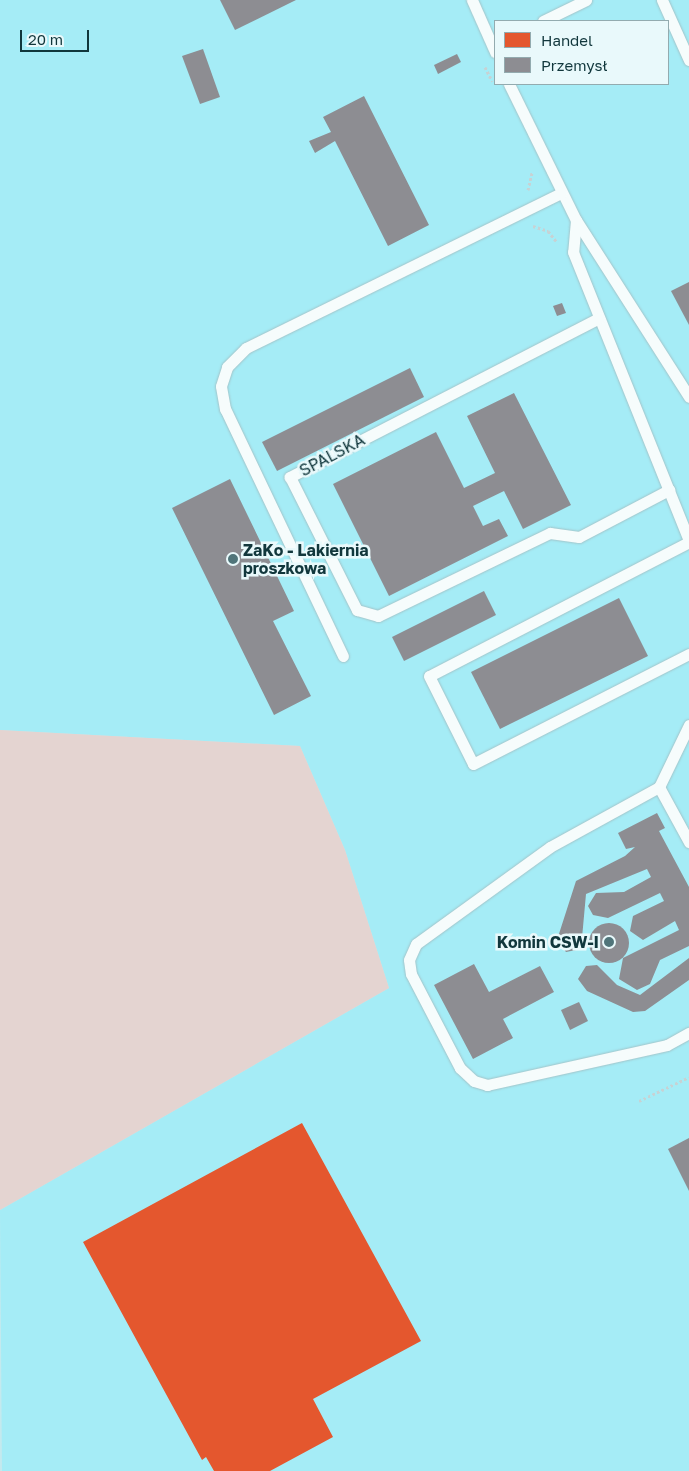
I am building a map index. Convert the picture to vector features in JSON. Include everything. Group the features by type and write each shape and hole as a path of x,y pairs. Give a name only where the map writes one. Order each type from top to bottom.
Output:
{"lane":[{"path":"472,0 494,47"},
{"path":"544,20 586,0"},
{"path":"662,0 689,60"},
{"path":"509,85 561,193 576,220 689,398"},
{"path":"343,656 225,409 221,386 227,367 246,348 561,193"},
{"path":"576,220 573,252 689,541 429,676 473,764 689,654"},
{"name":"SPALSKA","path":"599,318 290,478 356,610 378,616 550,532 579,537 669,490"},
{"path":"689,725 660,786 550,847 416,944 409,960 411,974 460,1068 474,1081 487,1085 667,1045 689,1033"},
{"path":"660,786 689,842"}],"path":[{"path":"483,62 495,89"},
{"path":"522,197 532,179 532,168"},
{"path":"529,226 548,231 558,245"},
{"path":"640,1101 689,1077"}],"shaded area":[{"path":"0,0 689,0 689,1471 2,1471 0,1210 389,988 345,850 300,746 0,730"},
{"path":"0,730 300,746 345,850 389,988 0,1210"}],"building: Handel":[{"path":"302,1123 421,1341 313,1399 333,1437 270,1471 214,1471 206,1457 202,1460 83,1242"}],"building: Przemysł":[{"path":"220,0 296,0 235,30"},
{"path":"203,49 220,97 200,104 182,56"},
{"path":"457,54 461,62 438,74 434,65"},
{"path":"364,96 429,225 388,246 335,141 315,153 309,141 331,132 323,117"},
{"path":"689,282 689,325 671,291"},
{"path":"562,303 566,313 557,316 553,306"},
{"path":"410,368 424,397 277,471 262,442"},
{"path":"514,393 571,505 523,529 504,491 473,506 483,526 499,519 508,536 389,596 333,484 436,432 464,488 495,473 467,416"},
{"name":"ZaKo - Lakiernia proszkowa","path":"230,479 294,611 273,621 311,696 274,715 172,508"},
{"path":"484,591 496,615 404,661 392,637"},
{"path":"619,598 648,656 500,729 471,672"},
{"path":"657,813 665,828 659,831 689,887 689,946 660,960 650,984 637,990 619,979 623,958 679,930 675,921 643,940 630,931 633,916 664,901 660,893 608,918 593,915 588,906 596,893 624,892 651,877 647,869 586,894 581,949 566,952 557,940 576,881 625,856 635,847 626,849 618,833"},
{"name":"Komin CSW-I","path":"613,923 620,926 626,932 629,943 628,951 620,960 613,963 605,963 598,960 590,951 589,939 592,932 601,924"},
{"path":"689,958 689,980 645,1011 633,1012 587,991 578,979 586,966 597,965 617,985 640,995"},
{"path":"474,964 489,992 540,966 554,992 503,1019 513,1038 473,1059 434,985"},
{"path":"579,1002 588,1021 570,1030 561,1010"},
{"path":"689,1138 689,1191 668,1149"}],"place":[{"name":"ZaKo - Lakiernia proszkowa","path":"233,559"},
{"name":"Komin CSW-I","path":"609,942"}]}
